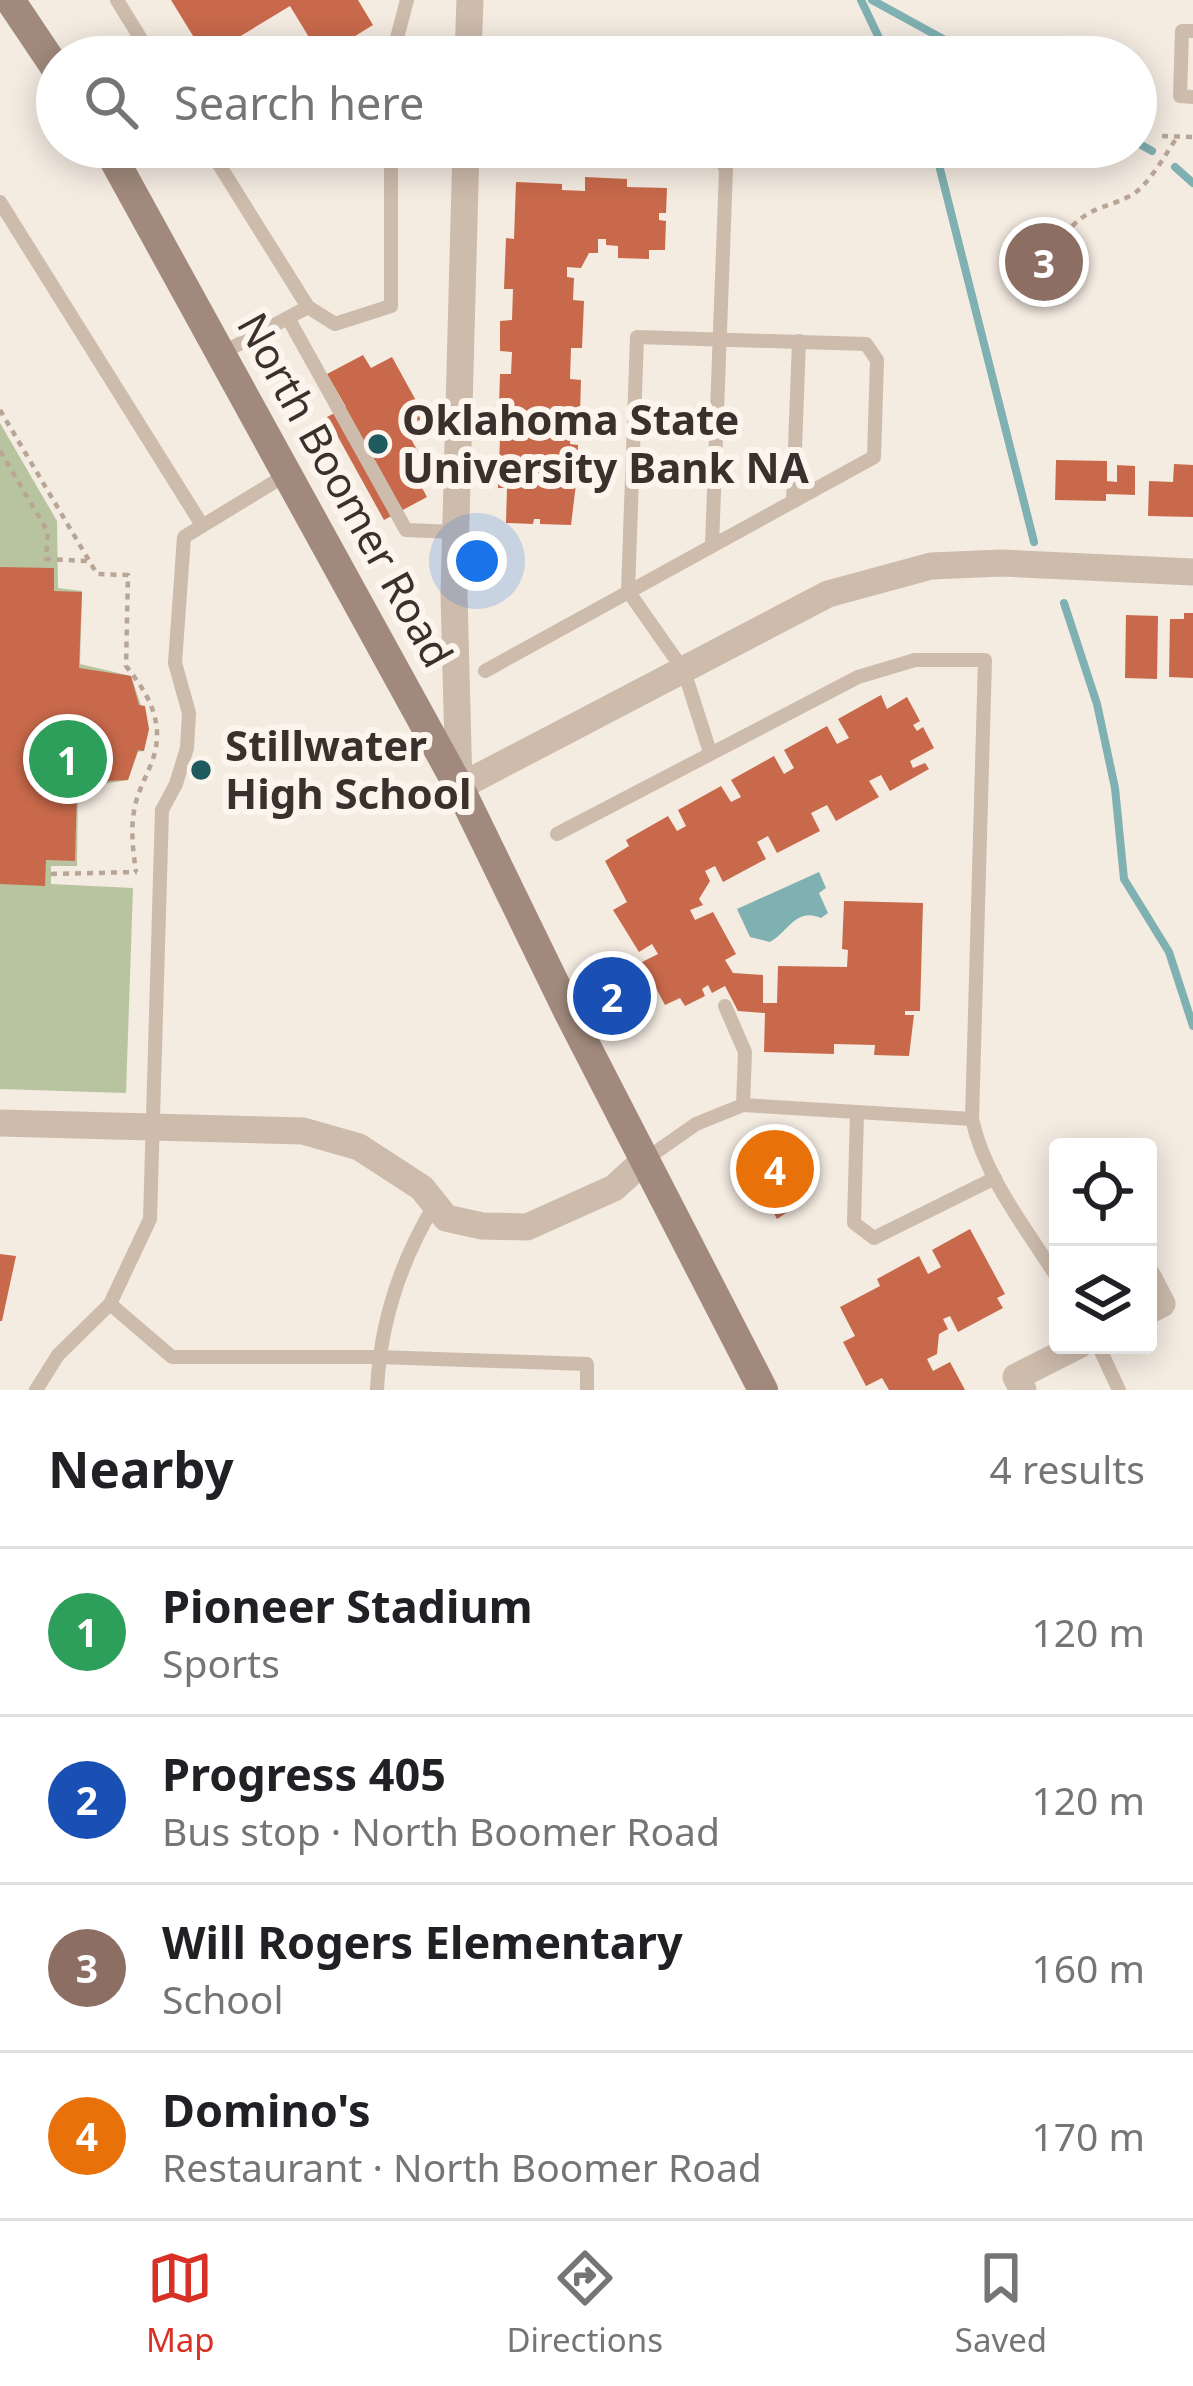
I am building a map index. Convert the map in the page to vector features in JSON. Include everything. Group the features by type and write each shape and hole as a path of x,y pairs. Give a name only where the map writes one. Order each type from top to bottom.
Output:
{"main road":[{"path":"10,0 36,39"},
{"name":"North Boomer Road","path":"119,168 459,787 764,1390"}],"street":[{"path":"469,36 470,0"},
{"path":"465,168 456,532 459,787 828,595 931,566 1002,563 1193,572"},
{"path":"0,1123 303,1131 359,1147 422,1187 446,1218 482,1226 527,1227 614,1188 646,1159"},
{"path":"1023,1390 1016,1377 1061,1354"}],"lane":[{"path":"117,0 139,36"},
{"path":"398,36 407,0"},
{"path":"1193,32 1182,31 1180,96 1193,97"},
{"path":"221,168 308,307 334,323 391,306 392,168"},
{"path":"712,545 725,168"},
{"path":"0,202 202,525"},
{"path":"222,352 308,307"},
{"path":"288,318 406,530 456,532"},
{"path":"484,670 628,591 712,545 874,457 877,360 866,344 637,337 628,591 684,671 710,752"},
{"path":"794,501 799,341"},
{"path":"36,1390 58,1355 110,1304 150,1219 162,810 188,748 189,713 179,687 174,651 184,537 289,473"},
{"path":"557,833 858,676 914,660 985,660 972,1119 994,1178 1049,1265"},
{"path":"725,1006 745,1052 743,1106"},
{"path":"646,1159 696,1124 743,1106 972,1119"},
{"path":"857,1114 854,1223 874,1238 994,1178"},
{"path":"377,1390 378,1357 392,1293 435,1204"},
{"path":"110,1304 172,1358 378,1357 587,1364 586,1390"},
{"path":"1102,1354 1119,1390"}],"path":[{"path":"1162,136 1193,136"},
{"path":"1157,164 1178,136"},
{"path":"1064,235 1080,217 1134,195 1154,168"},
{"path":"0,410 97,574 128,575 126,666 149,694 156,725 155,751 136,802 131,832 136,872"},
{"path":"0,451 48,532 46,560 89,561"},
{"path":"51,874 161,874"}],"green space":[{"path":"0,423 57,521 58,588 82,591 80,664 131,676 149,729 128,780 78,788 77,866 51,866 51,884 133,888 126,1093 0,1089"}],"water":[{"path":"819,872 826,888 819,893 828,913 821,918 799,918 770,942 750,937 737,909"}],"building":[{"path":"171,0 358,0 373,25 355,36 308,36 290,6 241,36 193,36"},
{"path":"585,177 627,179 627,187 667,188 666,213 659,213 659,220 666,221 665,250 649,250 649,259 618,258 618,246 598,239 598,253 589,253 581,268 567,267 567,277 574,278 573,300 584,301 582,348 571,348 570,379 581,380 580,413 571,412 570,444 578,445 577,470 563,470 563,475 577,476 571,525 540,524 540,519 533,524 506,523 507,488 498,488 500,439 507,439 509,407 499,407 500,374 511,374 512,352 500,351 500,321 512,320 513,289 504,289 506,238 514,239 516,182 562,184 562,190 585,191"},
{"name":"Oklahoma State University Bank NA","path":"363,355 371,368 392,357 425,417 405,428 422,459 410,466 427,497 384,520 327,417 346,407 327,374"},
{"path":"1056,460 1107,461 1107,481 1117,482 1117,465 1135,466 1135,495 1106,494 1106,501 1055,500"},
{"path":"1174,464 1193,465 1193,517 1148,516 1149,481 1173,482"},
{"path":"0,567 54,568 54,591 82,592 79,668 131,676 139,705 145,706 149,729 144,751 138,750 128,780 77,787 75,861 46,860 45,886 0,884"},
{"path":"1184,613 1193,613 1193,678 1169,677 1170,619 1184,619"},
{"path":"1126,615 1158,616 1157,679 1125,678"},
{"path":"881,695 887,709 907,697 920,721 913,725 917,731 923,727 934,748 910,761 913,768 925,763 929,769 890,791 881,775 869,781 879,797 836,821 827,805 811,813 820,831 777,853 768,836 757,842 766,859 723,882 715,866 705,871 710,881 699,899 703,905 690,910 695,920 713,912 736,954 725,960 733,973 763,975 763,1003 777,1003 778,966 847,967 848,950 842,949 844,901 923,903 920,1011 905,1011 905,1015 914,1015 909,1056 874,1055 875,1045 834,1044 834,1054 764,1052 765,1013 738,1011 725,986 712,993 708,985 702,989 705,996 685,1006 680,998 665,1005 642,962 658,954 652,944 639,952 613,910 627,902 605,861 629,846 626,840 668,816 677,831 686,826 678,810 721,786 731,802 741,797 731,780 774,756 784,774 794,768 784,750 827,726 837,744 849,738 838,719"},
{"path":"794,1135 800,1147 787,1154 810,1197 777,1219 750,1158"},
{"path":"970,1229 1005,1294 997,1298 1003,1308 958,1332 950,1316 943,1319 948,1329 939,1334 937,1354 927,1359 933,1371 950,1362 965,1390 889,1390 882,1378 866,1386 843,1342 855,1336 840,1307 880,1286 877,1279 919,1256 928,1274 941,1267 932,1250"},
{"path":"0,1254 16,1256 2,1321 0,1321"}],"waterway":[{"path":"861,0 878,36"},
{"path":"872,0 938,36"},
{"path":"1175,167 1193,183"},
{"path":"940,168 1034,542"},
{"path":"1064,603 1097,704 1115,788 1124,879 1169,952 1193,1026"}],"place":[{"name":"Will Rogers Elementary","path":"1044,262"},
{"name":"Oklahoma State University Bank NA","path":"378,444"},
{"name":"Pioneer Stadium","path":"68,759"},
{"name":"Stillwater High School","path":"201,770"},
{"name":"Progress 405","path":"612,996"},
{"name":"Domino's","path":"775,1169"}]}
